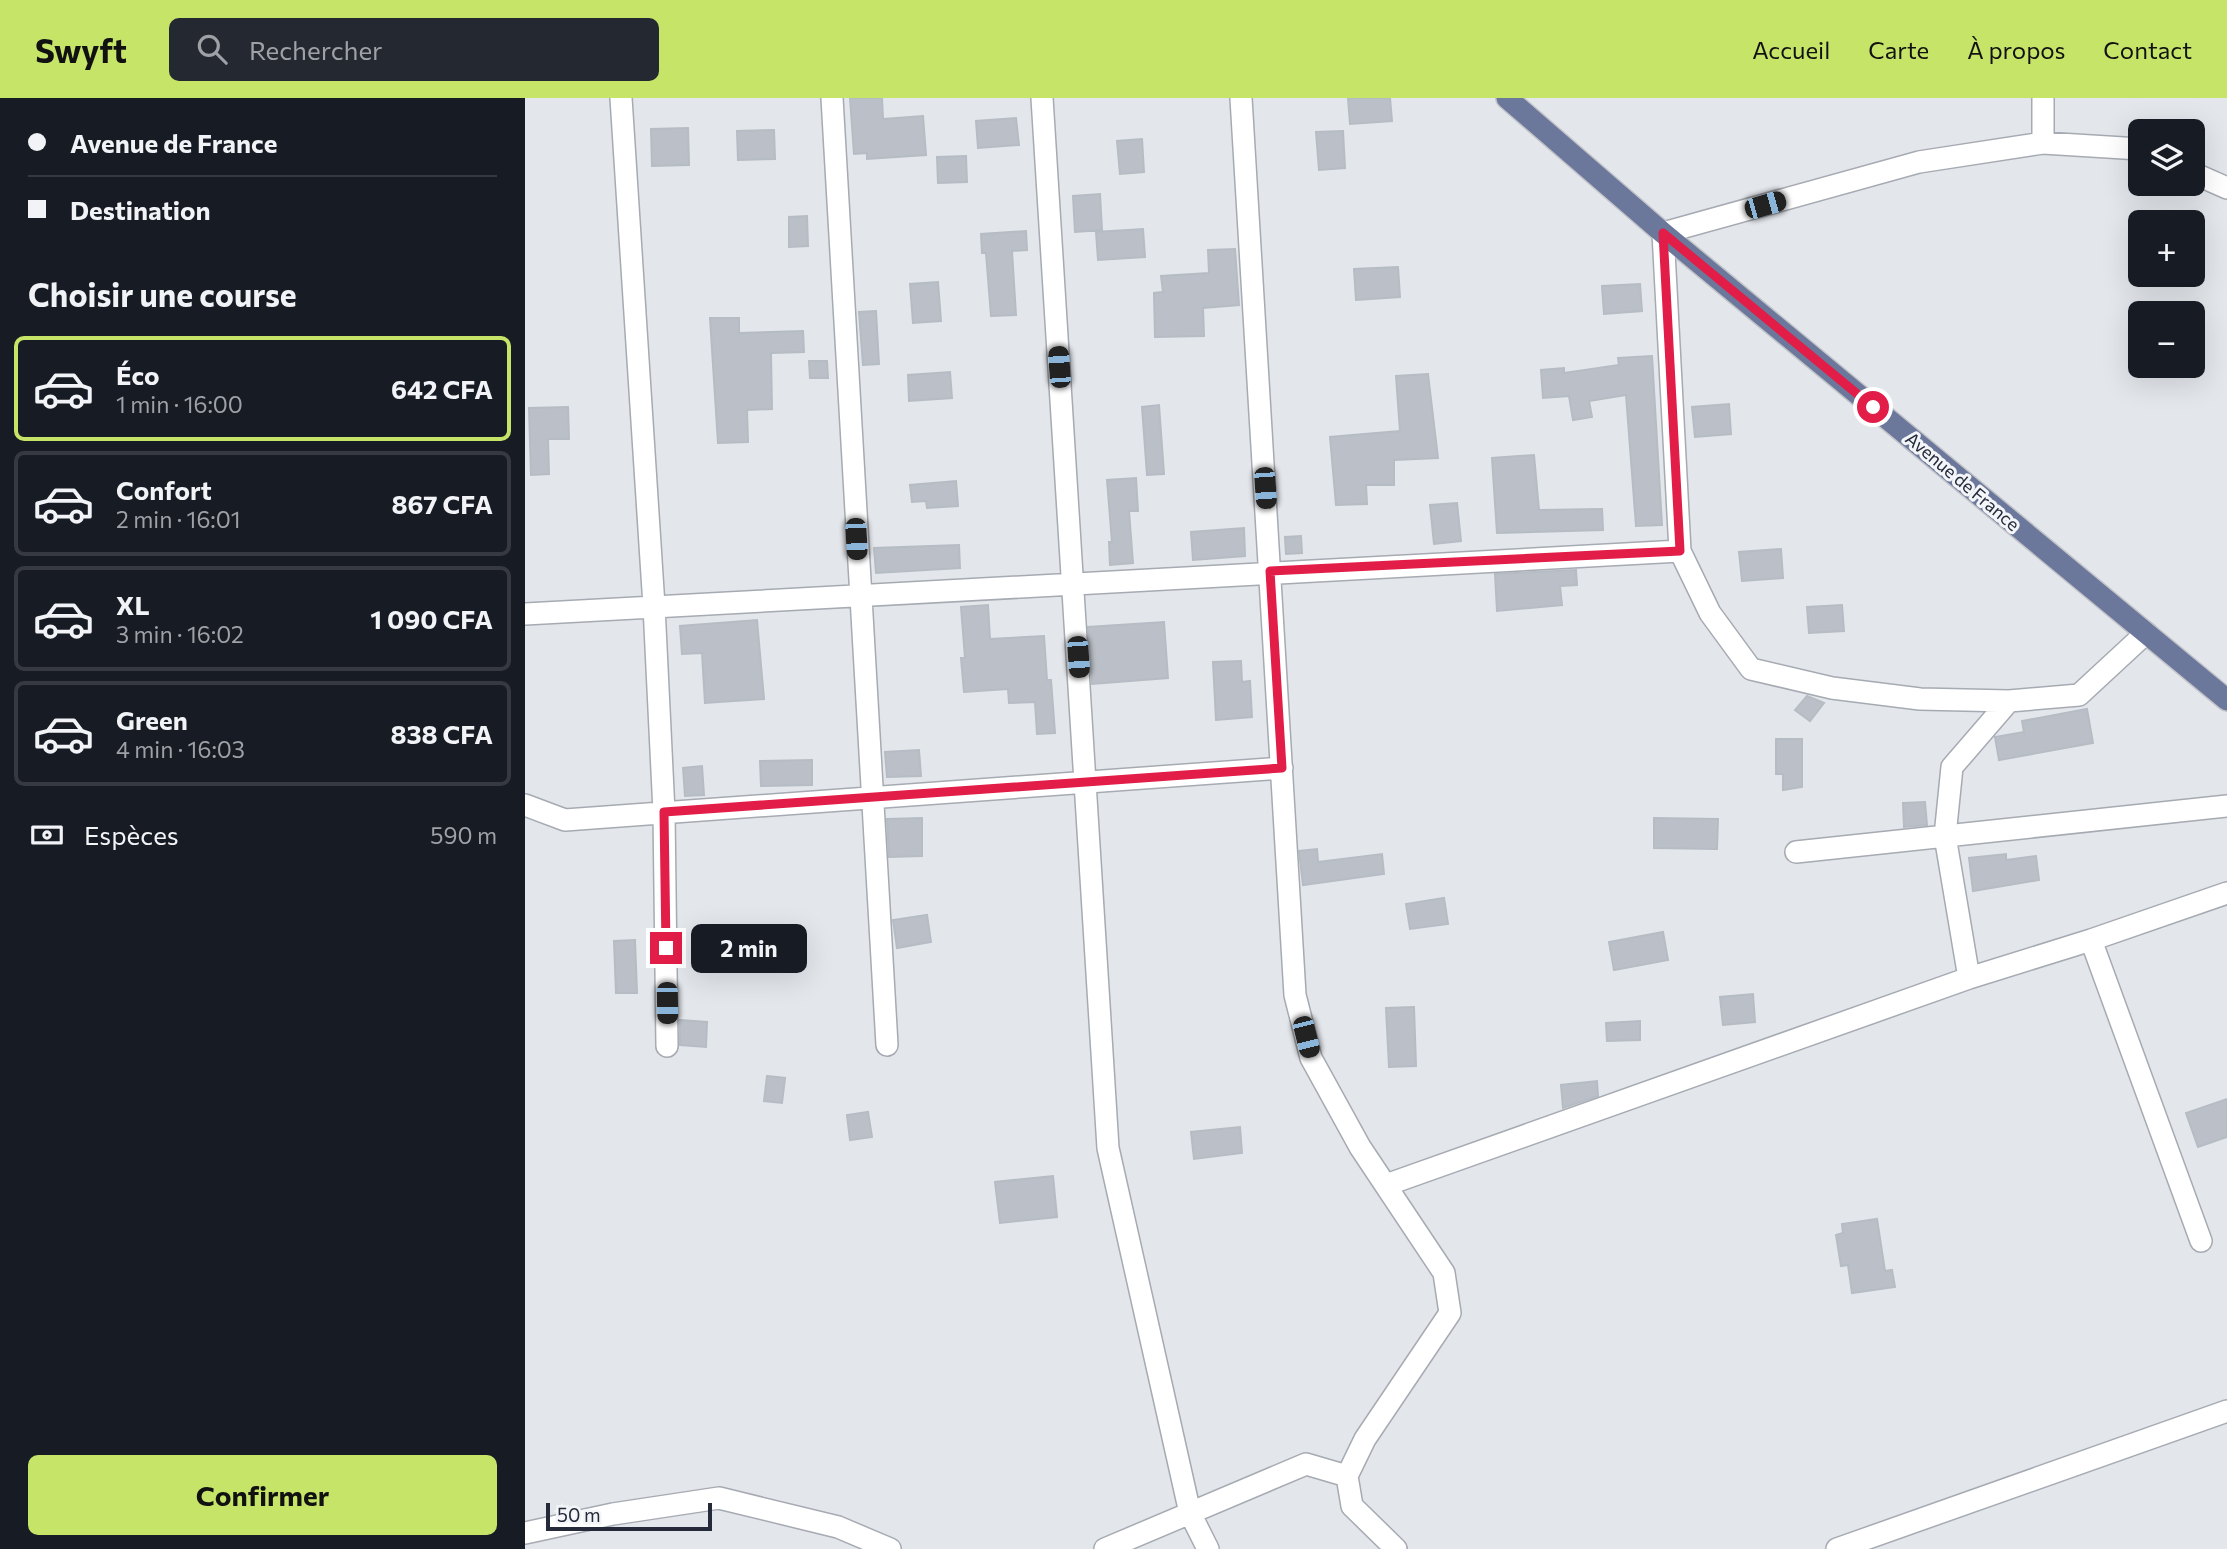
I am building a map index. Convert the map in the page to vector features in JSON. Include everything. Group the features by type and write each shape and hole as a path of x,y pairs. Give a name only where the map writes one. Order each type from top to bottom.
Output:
{"main road":[{"name":"Avenue de France","path":"1507,98 1663,233 2227,700"}],"street":[{"path":"621,98 654,606 664,812 667,1046"},
{"path":"832,98 887,1045"},
{"path":"1042,98 1108,1148 1190,1513 1208,1549"},
{"path":"1241,98 1294,995 1311,1058 1360,1147 1444,1273 1450,1313 1365,1439 1347,1476 1352,1506 1396,1549"},
{"path":"2043,98 2043,143"},
{"path":"2128,148 2043,143 1919,162 1663,233 1680,551 1710,612 1751,669 1832,688 1907,698 2009,701 2079,695 2146,633"},
{"path":"2205,178 2227,188"},
{"path":"525,614 1270,571 1680,551"},
{"path":"1969,978 1945,836 1952,767 2009,701"},
{"path":"525,804 565,820 1282,768"},
{"path":"1795,852 2227,806"},
{"path":"1386,1185 1969,978 2227,893"},
{"path":"2091,940 2201,1241"},
{"path":"1837,1549 2227,1411"},
{"path":"1105,1549 1306,1464 1347,1476"},
{"path":"525,1533 613,1514 719,1498 838,1527 890,1549"}],"building":[{"path":"850,98 882,98 883,119 923,116 926,155 867,159 867,153 854,154"},
{"path":"1348,98 1390,98 1392,121 1350,124"},
{"path":"1016,118 1019,145 978,148 976,121"},
{"path":"688,128 689,165 652,166 651,129"},
{"path":"774,130 775,159 738,160 737,131"},
{"path":"1343,131 1345,168 1319,170 1316,132"},
{"path":"1142,139 1144,172 1120,174 1117,141"},
{"path":"966,156 967,182 938,183 937,157"},
{"path":"1100,194 1102,230 1075,232 1073,196"},
{"path":"807,216 808,246 789,247 789,217"},
{"path":"1143,229 1145,257 1098,260 1096,232"},
{"path":"1026,231 1027,250 1012,251 1016,315 991,316 986,253 982,253 981,234"},
{"path":"1235,249 1239,305 1203,308 1204,336 1155,337 1154,293 1163,292 1161,276 1209,273 1208,250"},
{"path":"1398,267 1400,297 1356,300 1354,269"},
{"path":"938,282 941,321 913,323 910,284"},
{"path":"1640,284 1642,311 1604,314 1602,286"},
{"path":"876,311 879,364 863,365 859,312"},
{"path":"710,318 739,318 739,333 803,331 804,352 771,353 772,409 747,410 748,442 718,443"},
{"path":"1652,356 1662,525 1636,526 1626,395 1589,401 1592,417 1573,420 1569,396 1543,398 1541,370 1564,368 1564,373 1619,365 1618,358"},
{"path":"809,361 827,361 828,378 810,378"},
{"path":"950,372 952,398 909,401 908,375"},
{"path":"1428,374 1438,458 1394,460 1394,485 1366,485 1367,504 1336,505 1330,437 1400,431 1396,376"},
{"path":"1729,404 1731,434 1695,437 1692,407"},
{"path":"1159,405 1164,474 1147,475 1142,407"},
{"path":"568,407 569,439 548,439 549,474 531,475 529,408"},
{"path":"1534,455 1539,510 1602,509 1603,530 1497,533 1492,458"},
{"path":"1136,478 1138,511 1129,511 1133,563 1110,565 1109,542 1112,542 1107,480"},
{"path":"956,481 958,506 927,508 926,501 912,502 910,485"},
{"path":"1457,503 1461,541 1434,544 1430,505"},
{"path":"1244,528 1245,556 1193,560 1191,532"},
{"path":"1301,536 1302,553 1286,554 1285,537"},
{"path":"959,545 960,568 876,573 874,548"},
{"path":"1781,549 1783,578 1742,581 1739,552"},
{"path":"1576,570 1577,585 1560,586 1562,605 1497,611 1495,574"},
{"path":"988,605 990,639 1044,636 1055,733 1037,734 1035,702 1009,703 1008,689 964,692 961,658 965,658 961,607"},
{"path":"1842,605 1844,631 1809,633 1807,607"},
{"path":"757,620 764,699 705,703 702,653 682,654 680,626"},
{"path":"1164,622 1168,678 1092,684 1088,627"},
{"path":"1241,661 1242,682 1250,681 1252,717 1216,720 1213,662"},
{"path":"1807,696 1824,703 1810,721 1795,710"},
{"path":"2087,709 2093,743 1999,760 1995,737 2024,732 2022,721"},
{"path":"1776,739 1802,739 1802,787 1783,790 1783,774 1776,774"},
{"path":"919,750 921,776 887,777 885,752"},
{"path":"812,760 812,785 761,786 760,761"},
{"path":"702,766 704,795 685,796 683,768"},
{"path":"1925,802 1927,825 1904,827 1903,803"},
{"path":"922,818 922,856 889,857 887,819"},
{"path":"1654,818 1718,819 1717,849 1654,848"},
{"path":"1317,849 1318,862 1382,854 1384,874 1303,885 1299,851"},
{"path":"2006,854 2006,860 2036,856 2039,880 1973,891 1969,858"},
{"path":"1444,898 1448,924 1410,929 1406,904"},
{"path":"927,915 931,942 897,948 893,920"},
{"path":"1663,932 1668,960 1614,970 1609,942"},
{"path":"635,940 637,993 616,993 614,941"},
{"path":"1753,994 1755,1022 1723,1025 1720,997"},
{"path":"1414,1007 1416,1066 1389,1067 1386,1008"},
{"path":"680,1020 707,1022 706,1047 680,1045"},
{"path":"1640,1021 1640,1040 1607,1041 1606,1023"},
{"path":"767,1076 785,1078 782,1103 764,1101"},
{"path":"1597,1081 1598,1096 1563,1108 1561,1085"},
{"path":"2227,1099 2227,1137 2198,1147 2186,1113"},
{"path":"868,1112 872,1137 850,1140 847,1115"},
{"path":"1240,1127 1242,1153 1194,1159 1191,1132"},
{"path":"1053,1176 1057,1217 1000,1223 995,1182"},
{"path":"1877,1219 1885,1271 1892,1270 1895,1287 1852,1293 1848,1265 1841,1266 1836,1235 1843,1233 1842,1224"}],"route":[{"path":"666,948 664,812 1282,768 1270,571 1680,551 1663,233 1873,407"}]}
